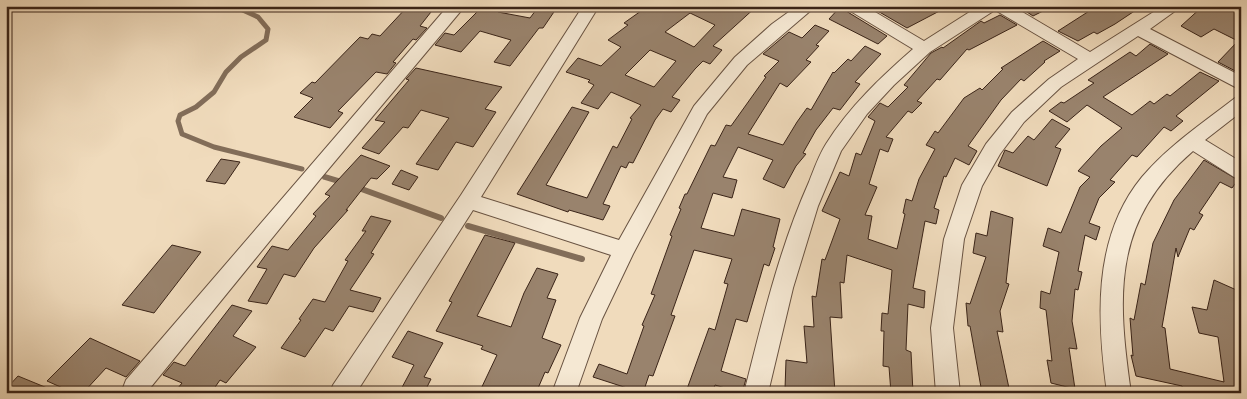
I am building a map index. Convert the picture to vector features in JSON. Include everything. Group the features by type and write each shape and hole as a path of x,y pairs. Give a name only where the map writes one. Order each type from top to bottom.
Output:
{"street":[{"path":"133,393 135,388 314,173 457,6"},
{"path":"342,393 468,201 591,6"},
{"path":"564,393 591,318 624,250 700,110 741,61 778,28 808,6"},
{"path":"853,6 924,48"},
{"path":"756,393 785,279 808,206 833,148 861,110 888,81 924,48 990,6"},
{"path":"1000,6 1090,58"},
{"path":"948,393 942,328 954,239 972,185 993,149 1018,117 1055,83 1090,58 1174,6"},
{"path":"1138,30 1241,84"},
{"path":"1120,393 1112,343 1112,296 1118,255 1127,218 1145,189 1163,166 1241,102"},
{"path":"1192,141 1241,172"},
{"path":"468,201 624,250"}],"building":[{"path":"483,6 500,10 498,12 530,18 539,6 558,6 543,28 539,28 510,66 494,62 511,40 480,31 461,52 435,45 445,33 454,35"},
{"path":"648,6 757,6 713,46 722,50 710,64 703,61 695,69 672,97 680,100 671,112 663,109 655,120 633,163 629,162 626,168 621,166 603,204 610,206 603,220 569,210 568,212 517,194 572,107 589,112 546,185 587,198 613,146 617,148 632,119 630,118 641,105 611,92 598,109 581,103 594,85 588,82 590,80 566,72 578,58 601,66 621,47 608,40 628,25 624,23","holes":["690,13 715,25 694,47 665,32","650,50 676,61 654,87 625,75"]},
{"path":"841,6 887,36 878,44 829,19"},
{"path":"869,6 949,6 907,28"},
{"path":"1018,6 1053,6 1033,16"},
{"path":"1097,6 1142,6 1097,34 1094,32 1078,41 1058,31"},
{"path":"1203,6 1227,6 1241,12 1241,74 1218,62 1238,41 1214,29 1201,37 1181,26"},
{"path":"407,7 431,12 420,26 427,28 416,40 413,39 393,62 396,63 387,74 376,72 338,111 343,113 330,128 294,117 313,98 300,93 312,82 315,83 360,37 368,39 372,34 380,36"},
{"path":"1000,15 1017,25 969,50 967,49 940,80 937,79 917,101 922,103 912,113 908,111 886,137 893,139 888,152 880,149 869,184 877,187 865,215 872,216 868,239 897,249 905,214 903,213 906,199 912,201 919,179 935,149 926,145 935,131 938,133 964,98 980,88 982,90 1003,69 1001,68 1043,41 1060,51 1044,61 1024,81 1021,79 1001,100 968,146 977,151 969,165 955,158 946,177 944,176 934,208 939,210 936,224 925,221 913,288 925,291 924,308 908,304 906,350 911,352 913,393 891,393 889,367 883,366 884,331 881,331 882,313 888,314 892,270 847,255 844,283 840,282 842,318 830,317 835,393 807,393 785,389 786,360 807,363 804,326 814,327 812,296 816,297 822,259 825,260 840,219 822,211 840,172 849,176 856,153 861,155 875,121 868,117 880,103 888,107 908,87 904,85 931,53 943,48 981,21 984,23"},
{"path":"815,25 829,31 806,60 811,62 787,87 780,83 748,134 783,145 807,108 811,110 833,72 848,59 851,61 865,46 881,54 855,82 860,84 840,110 833,108 816,130 803,153 806,154 796,166 784,188 763,179 773,160 738,147 723,177 737,180 732,198 713,193 701,228 734,236 742,209 780,219 773,247 775,248 769,266 764,264 747,322 736,319 721,371 746,379 742,393 715,385 712,393 696,393 687,389 709,328 715,330 728,284 724,283 732,259 694,250 671,315 675,316 653,376 649,375 643,393 625,393 627,388 593,377 599,364 627,374 644,326 642,325 655,295 651,294 685,194 687,194 711,145 715,146 726,125 731,126 766,77 764,76 779,61 763,54 789,32 802,38"},
{"path":"1150,44 1168,54 1103,97 1132,115 1150,101 1154,104 1167,94 1170,96 1200,72 1219,81 1176,116 1183,121 1171,131 1164,127 1137,157 1132,155 1110,180 1115,182 1099,198 1089,223 1100,227 1096,240 1085,235 1078,271 1082,272 1078,290 1075,289 1072,321 1077,349 1069,348 1075,389 1051,383 1047,360 1052,361 1046,310 1040,308 1041,291 1050,294 1059,252 1043,246 1048,228 1061,233 1080,187 1090,177 1078,171 1101,146 1122,128 1087,105 1067,122 1049,111 1094,83 1088,80 1130,52 1136,56"},
{"path":"416,68 502,87 485,109 496,112 473,147 456,142 438,170 416,164 449,118 421,110 408,128 403,127 379,154 362,148 385,122 375,120 409,80 406,79"},
{"path":"1052,119 1070,129 1055,147 1061,149 1047,186 998,166 1005,150 1013,153 1028,136 1034,140"},
{"path":"361,155 390,166 377,179 371,178 346,210 348,210 314,248 295,277 284,274 267,304 248,301 267,269 257,267 272,246 288,250 316,216 313,214 330,196 325,194"},
{"path":"221,159 240,162 225,184 206,181"},
{"path":"1204,160 1238,180 1232,188 1220,182 1199,213 1203,215 1194,230 1190,228 1178,257 1176,248 1162,327 1165,328 1170,369 1224,382 1218,337 1199,333 1192,307 1207,310 1214,280 1241,292 1241,393 1184,393 1182,386 1136,376 1131,355 1133,356 1130,318 1134,320 1141,283 1145,285 1153,243 1174,200"},
{"path":"401,170 418,177 409,190 392,184"},
{"path":"991,211 1013,218 1006,283 1009,284 1000,311 1003,332 997,331 1010,393 982,393 970,326 968,326 966,303 970,304 986,257 973,253 976,233 987,236"},
{"path":"371,216 391,221 371,253 374,254 350,290 381,298 373,312 349,306 333,331 325,328 305,357 281,348 313,299 325,302 348,261 345,260 366,231 362,231"},
{"path":"485,235 515,243 477,316 511,327 524,293 537,268 558,274 547,298 556,300 542,338 561,345 548,373 545,372 536,393 479,393 497,355 481,349 483,346 436,331 452,302 449,301"},
{"path":"172,245 201,252 154,313 122,305"},
{"path":"232,305 252,311 233,336 256,347 226,383 220,380 211,393 174,393 182,383 163,375 174,362 185,366"},
{"path":"408,331 443,343 424,377 431,379 424,393 399,393 414,365 392,357"},
{"path":"90,338 140,361 126,377 106,368 83,393 74,393 47,381"},
{"path":"18,376 57,393 6,393 6,389"}],"waterway":[{"path":"234,6 258,17 268,29 266,40 241,57 226,72 214,92 196,107 180,115 178,121 182,134 214,147 302,169"},
{"path":"325,177 345,183"},
{"path":"356,187 441,218"},
{"path":"468,226 582,259"}]}
